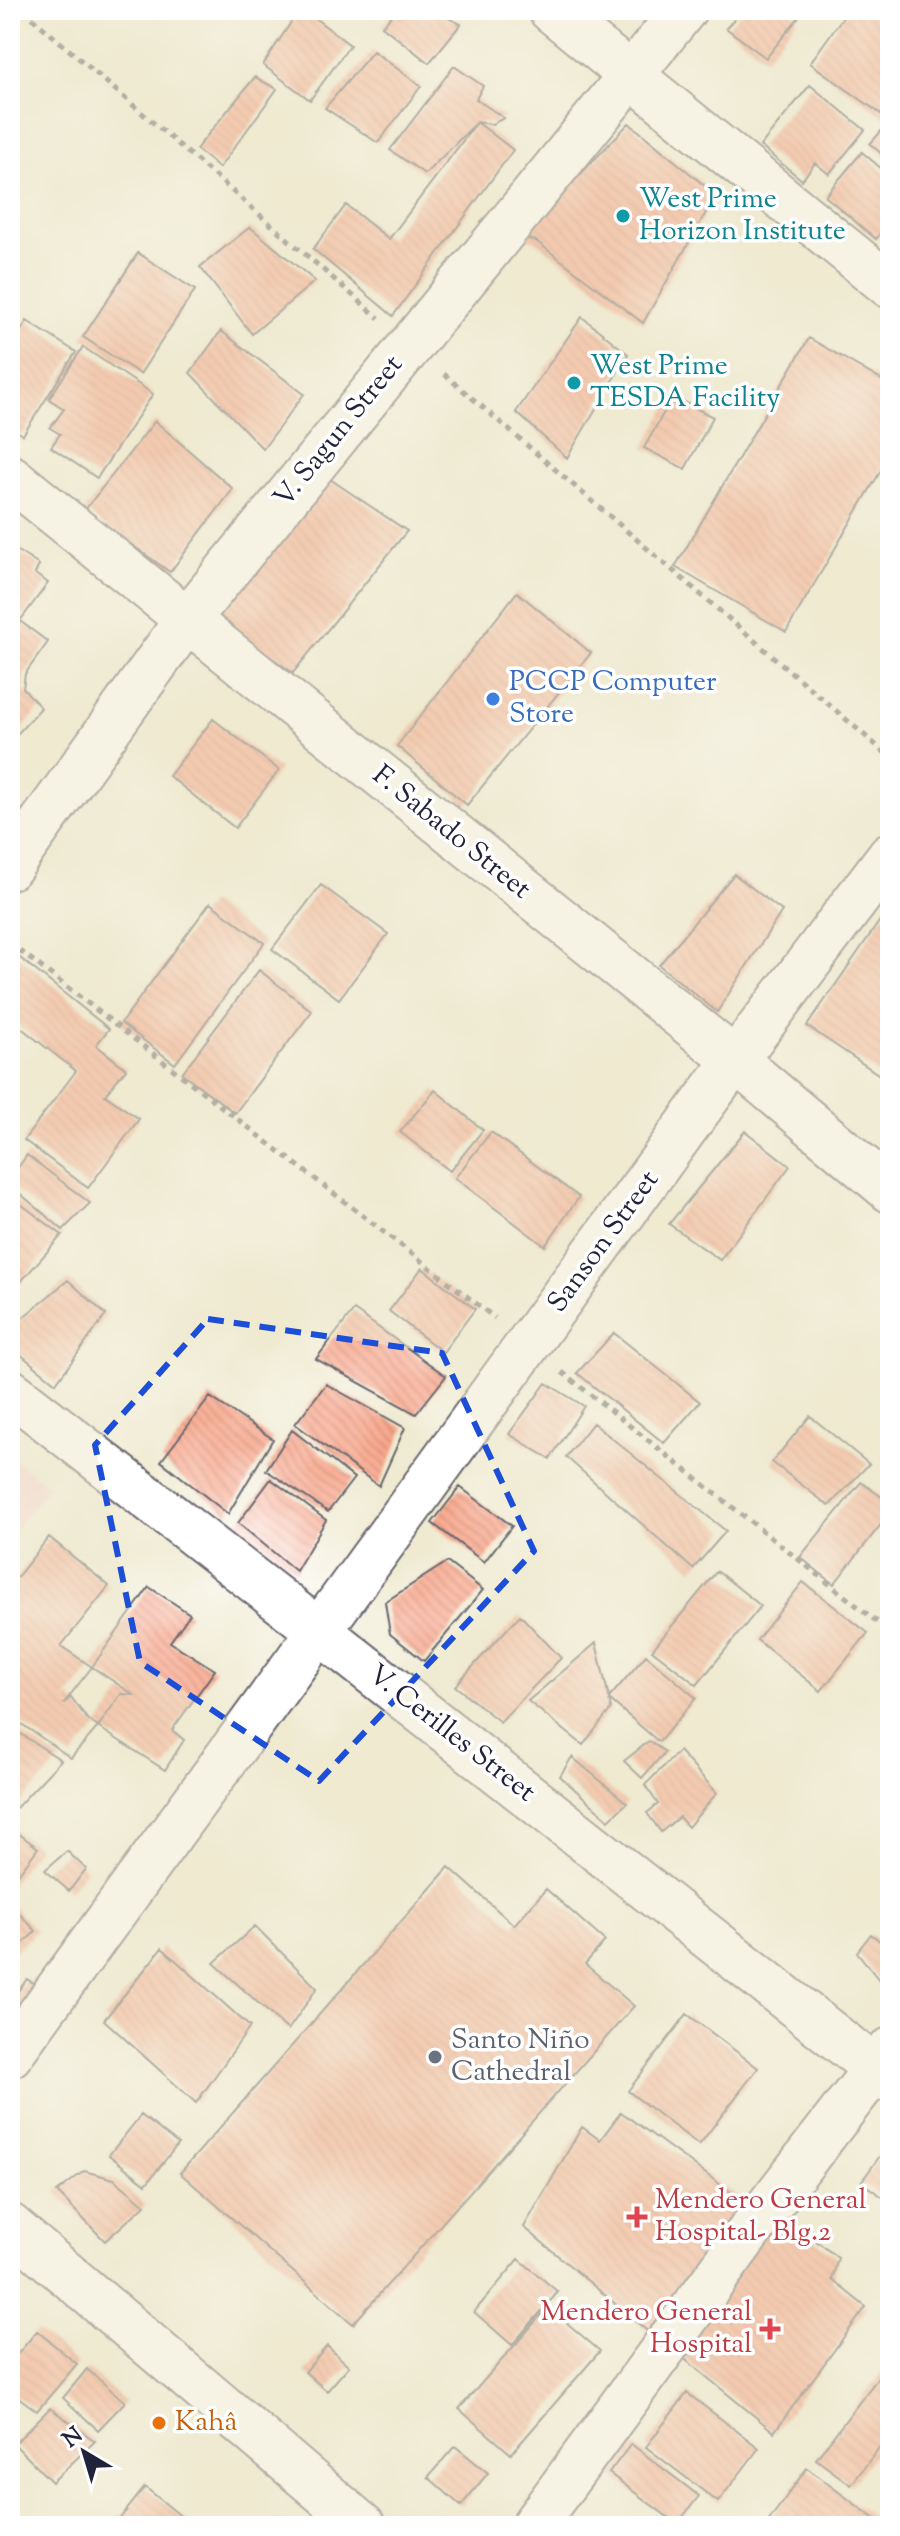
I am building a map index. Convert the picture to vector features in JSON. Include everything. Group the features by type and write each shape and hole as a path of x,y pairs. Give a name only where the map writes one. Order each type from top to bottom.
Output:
{"street":[{"path":"551,10 890,286"},
{"name":"V. Sagun Street","path":"10,867 186,621 684,10"},
{"name":"F. Sabado Street","path":"10,477 735,1060 890,1190"},
{"name":"Sanson Street","path":"10,2055 735,1060 890,855"},
{"name":"V. Cerilles Street","path":"10,1391 885,2066"},
{"path":"533,2526 761,2216 885,2066"},
{"path":"10,2226 363,2526"}],"path":[{"path":"23,10 890,757"},
{"path":"10,943 529,1345 890,1632"}],"highlighted area":[{"path":"208,1319 442,1353 534,1551 319,1781 140,1662 95,1445"}],"shaded area":[{"path":"10,1457 49,1486 10,1536"}],"building":[{"path":"299,10 304,10 350,45 310,100 263,65"},
{"path":"396,10 431,10 461,24 429,63 382,26"},
{"path":"743,10 790,10 798,18 766,58 726,28"},
{"path":"848,10 890,12 888,119 810,63"},
{"path":"373,51 421,86 378,143 325,108"},
{"path":"454,66 483,86 476,99 504,118 492,124 477,122 425,174 390,150"},
{"path":"255,77 277,89 219,168 196,149"},
{"path":"810,85 865,130 829,174 815,163 802,180 760,146"},
{"path":"890,121 890,161 870,144"},
{"path":"477,122 513,150 393,316 313,249 346,205 389,239"},
{"name":"West Prime Horizon Institute","path":"629,123 716,195 643,323 536,241 521,237"},
{"path":"862,152 890,176 890,223 876,239 825,196"},
{"path":"250,227 315,281 252,334 200,267"},
{"path":"138,253 195,290 140,374 83,337"},
{"name":"West Prime TESDA Facility","path":"582,317 628,354 567,458 516,412"},
{"path":"27,321 76,352 23,435 10,427 10,383 14,377 10,374 10,348"},
{"path":"221,331 304,394 263,449 190,373"},
{"path":"809,338 890,385 890,455 786,632 675,567"},
{"path":"83,347 153,394 97,478 51,447 60,434 50,428 64,409 49,399"},
{"path":"673,396 713,417 685,469 644,448"},
{"path":"155,421 233,489 170,572 84,511"},
{"path":"327,477 407,531 293,673 213,617"},
{"path":"10,546 39,565 35,574 48,583 20,621 48,642 25,674 23,688 41,708 10,742"},
{"name":"PCCP Computer Store","path":"517,592 591,653 467,805 397,746"},
{"path":"213,719 279,770 235,828 169,776"},
{"path":"734,874 782,911 717,1012 659,965"},
{"path":"321,885 388,934 339,999 272,949"},
{"path":"210,903 264,943 175,1064 121,1023"},
{"path":"890,906 890,1075 887,1080 807,1026"},
{"path":"10,950 109,1029 96,1045 126,1069 105,1095 139,1119 88,1188 24,1140 76,1071 10,1019"},
{"path":"259,970 312,1011 235,1113 182,1073"},
{"path":"435,1090 483,1130 450,1171 400,1132"},
{"path":"745,1131 790,1166 720,1260 669,1224"},
{"path":"491,1132 579,1197 545,1246 455,1178"},
{"path":"27,1155 90,1203 63,1230 10,1185 10,1179"},
{"path":"10,1196 62,1235 10,1294"},
{"path":"422,1268 475,1309 443,1352 389,1311"},
{"path":"68,1280 106,1315 56,1383 10,1346 10,1328"},
{"path":"354,1310 446,1376 416,1414 316,1359"},
{"path":"614,1333 700,1402 664,1443 577,1373"},
{"path":"546,1383 584,1406 550,1459 509,1434"},
{"path":"326,1384 405,1428 379,1486 295,1424"},
{"path":"210,1397 273,1439 228,1514 161,1461"},
{"path":"810,1416 869,1464 829,1506 772,1462"},
{"path":"593,1423 726,1531 693,1569 566,1457"},
{"path":"292,1430 354,1478 328,1512 266,1470"},
{"path":"271,1479 326,1520 296,1571 238,1523"},
{"path":"861,1482 890,1503 890,1513 834,1584 800,1557"},
{"path":"460,1487 512,1526 484,1562 432,1523"},
{"path":"49,1537 109,1586 61,1646 92,1667 63,1704 71,1697 88,1720 98,1727 71,1758 10,1716 10,1586"},
{"path":"447,1562 483,1590 424,1661 390,1634 385,1602"},
{"path":"717,1571 761,1606 697,1685 652,1650"},
{"path":"803,1582 868,1633 821,1691 757,1640"},
{"path":"149,1587 190,1614 170,1642 215,1670 172,1730 184,1740 165,1770 98,1727 121,1694 134,1695 92,1667"},
{"path":"520,1615 561,1658 500,1722 455,1686"},
{"path":"596,1643 609,1698 646,1655 696,1698 659,1742 609,1699 611,1709 583,1745 528,1701"},
{"path":"10,1727 61,1760 16,1808 10,1804"},
{"path":"649,1741 665,1752 642,1778 624,1761"},
{"path":"679,1751 717,1793 688,1827 679,1817 661,1832 647,1813 658,1804 645,1785"},
{"path":"572,1757 627,1803 609,1820 560,1776"},
{"path":"10,1827 38,1848 10,1885"},
{"path":"67,1851 86,1869 69,1891 45,1870"},
{"name":"Santo Niño Cathedral","path":"449,1867 514,1925 546,1889 605,1941 585,1964 634,2006 353,2324 180,2173"},
{"path":"10,1904 36,1931 12,1954 10,1951"},
{"path":"255,1926 317,1988 288,2030 214,1963"},
{"path":"871,1934 890,1949 890,1994 857,1952"},
{"path":"162,1948 250,2027 196,2103 104,2020"},
{"path":"27,1979 46,1991 20,2022 10,2014 10,2002"},
{"path":"687,2014 758,2068 699,2145 628,2091"},
{"name":"Mendero General Hospital- Blg.2","path":"621,2112 751,2207 652,2335 524,2227 582,2127 600,2140"},
{"path":"141,2115 178,2144 146,2184 109,2155"},
{"path":"885,2149 890,2152 890,2197 887,2200 861,2182"},
{"path":"84,2171 114,2179 145,2205 105,2241 57,2192"},
{"name":"Mendero General Hospital","path":"779,2212 838,2258 832,2280 866,2307 774,2432 675,2351"},
{"path":"519,2259 558,2292 512,2345 474,2312"},
{"path":"548,2307 600,2351 511,2454 459,2409"},
{"path":"37,2331 77,2364 37,2411 10,2391 10,2363"},
{"path":"327,2346 349,2366 327,2391 305,2372"},
{"path":"890,2362 890,2433 851,2485 816,2459"},
{"path":"87,2369 125,2402 98,2430 63,2398"},
{"path":"687,2393 759,2448 718,2502 646,2447"},
{"path":"50,2408 95,2441 52,2482 14,2444"},
{"path":"631,2444 699,2496 677,2524 609,2473"},
{"path":"455,2446 488,2473 461,2506 428,2477"},
{"path":"807,2468 884,2526 765,2526"},
{"path":"145,2487 193,2526 114,2526"}],"place":[{"name":"West Prime Horizon Institute","path":"623,216"},
{"name":"West Prime TESDA Facility","path":"574,383"},
{"name":"PCCP Computer Store","path":"493,699"},
{"name":"Santo Niño Cathedral","path":"435,2057"},
{"name":"Mendero General Hospital- Blg.2","path":"637,2217"},
{"name":"Mendero General Hospital","path":"770,2329"},
{"name":"Kahâ","path":"159,2423"}]}
